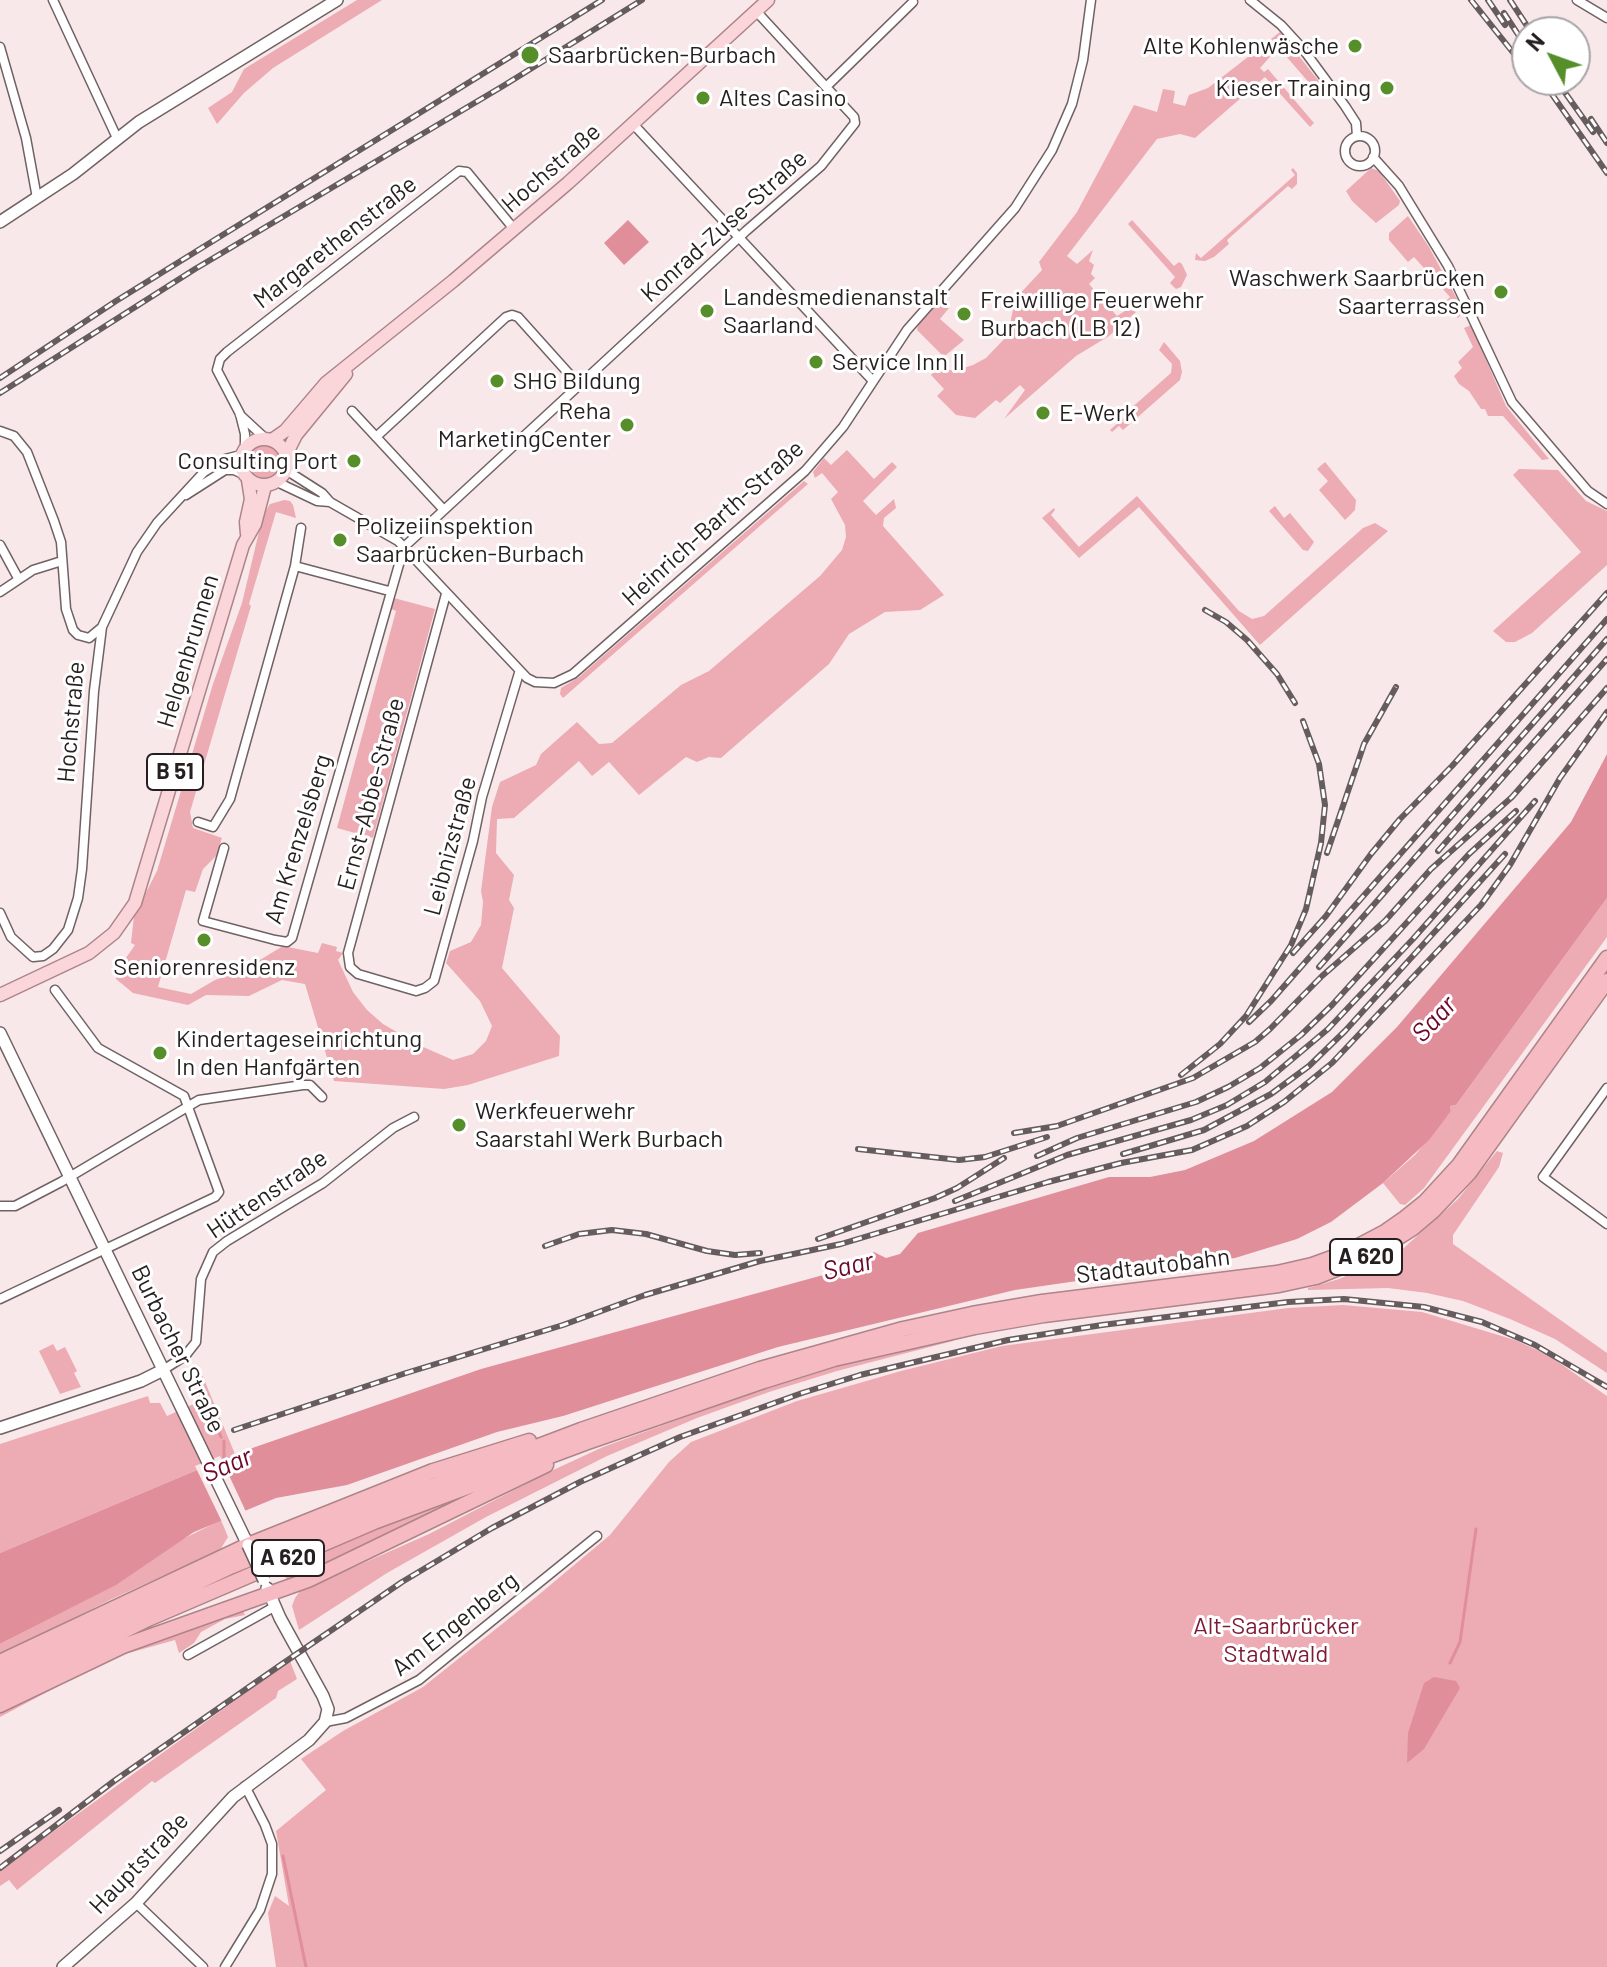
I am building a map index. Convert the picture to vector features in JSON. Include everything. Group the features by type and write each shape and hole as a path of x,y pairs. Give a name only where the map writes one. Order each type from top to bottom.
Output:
{"highway":[{"name":"Stadtautobahn","path":"583,1436 760,1369 903,1329 1042,1302 1277,1273 1345,1253 1405,1218 1425,1202 1459,1165 1607,958"},
{"name":"Stadtautobahn","path":"583,1436 907,1341 1044,1315 1279,1285 1316,1277 1359,1260 1413,1228 1450,1194 1500,1132 1607,981"},
{"path":"0,1662 248,1545 403,1482 526,1441 583,1436"},
{"path":"0,1705 123,1646 272,1601 308,1580 533,1472 583,1436"},
{"name":"A 620","path":"0,1677 230,1567 370,1510 583,1436"},
{"name":"A 620","path":"0,1692 148,1619 264,1568 583,1436"}],"main road":[{"path":"0,222 73,174 117,138 337,0"},
{"name":"Hochstraße","path":"269,440 285,431 326,383 514,229 634,125 768,0"},
{"name":"Hochstraße","path":"286,455 296,435 355,361"},
{"path":"243,451 256,440 269,440 279,445 286,455 286,470"},
{"name":"B 51","path":"243,451 240,463 246,477"},
{"name":"B 51","path":"271,484 286,470"},
{"path":"246,477 271,484"},
{"name":"Helgenbrunnen","path":"0,995 102,944 121,925 135,903 247,534 251,499 246,477"},
{"name":"Helgenbrunnen","path":"247,534 255,524 271,484"},
{"name":"Burbacher Straße","path":"0,1033 248,1545 272,1601 323,1696 328,1709 325,1722"},
{"path":"0,1428 141,1381 163,1370"},
{"path":"245,1786 309,1740 325,1722"},
{"name":"Hauptstraße","path":"63,1967 136,1903 245,1786"}],"street":[{"path":"53,0 117,138"},
{"name":"Heinrich-Barth-Straße","path":"519,673 543,683 562,680 573,674 805,471 843,427 907,330 1015,208 1043,165 1072,104 1083,60 1091,0"},
{"path":"1250,0 1281,25 1303,49 1356,123 1357,136"},
{"path":"1577,0 1607,18"},
{"path":"826,87 913,2"},
{"name":"Konrad-Zuse-Straße","path":"404,547 821,166 852,128 854,117 756,11"},
{"path":"0,47 26,138 37,198"},
{"path":"634,125 873,381"},
{"path":"1357,136 1371,140 1375,152 1373,157 1361,165 1348,158 1346,148 1357,136"},
{"path":"1373,157 1399,186 1448,266 1512,402 1588,491 1607,504"},
{"name":"Margarethenstraße","path":"243,451 245,434 240,414 217,370 227,352 459,171 467,172 514,229"},
{"path":"376,437 506,317 512,315 518,317 579,385"},
{"path":"352,411 443,509"},
{"name":"Margarethenstraße","path":"240,414 269,440"},
{"path":"0,431 14,436 30,458 61,542 66,609 73,630 89,638 102,627"},
{"name":"Hochstraße","path":"0,913 11,937 27,953 38,957 53,949 73,921 78,898 102,627 143,542 157,523 213,465 243,451"},
{"name":"Hochstraße","path":"181,497 225,470 234,470 246,477"},
{"path":"286,470 322,493 330,502 369,522 404,547 519,673"},
{"path":"271,484 317,501 330,502"},
{"path":"198,822 213,827 230,799 295,566 301,528"},
{"path":"0,545 18,578"},
{"name":"Am Krenzelsberg","path":"224,848 203,921 287,942 295,932 389,591 404,547"},
{"path":"0,592 18,578 62,561"},
{"path":"295,566 389,591"},
{"name":"Ernst-Abbe-Straße","path":"386,982 358,974 350,967 347,957 446,594"},
{"name":"Leibnizstraße","path":"386,982 416,991 434,981 482,797 519,673"},
{"path":"0,1299 215,1197 219,1192 184,1096 98,1048 55,990"},
{"path":"0,1206 15,1206 70,1178 208,1097 310,1085 322,1097"},
{"path":"1605,1094 1543,1177 1605,1218"},
{"name":"Hüttenstraße","path":"163,1370 185,1356 196,1342 201,1279 213,1252 300,1198 393,1128 414,1117"},
{"name":"Am Engenberg","path":"325,1722 348,1718 419,1680 597,1536"},
{"path":"188,1655 272,1601"},
{"path":"225,1967 260,1910 272,1874 272,1844 245,1786"},
{"path":"136,1903 203,1967"}],"green space":[{"path":"357,0 382,0 273,68 244,93 217,124 208,108 232,92 244,69"},
{"path":"1280,32 1325,89 1318,93 1277,49 1260,68 1264,72 1268,69 1314,123 1310,127 1265,77 1195,138 1180,134 1157,139 1067,256 1077,264 1093,250 1089,261 1094,265 1091,274 1095,278 1089,284 1117,316 1128,309 1136,312 1109,336 1076,356 1004,419 1025,390 1020,385 1000,403 996,400 975,418 956,415 937,396 944,389 931,375 938,367 954,371 973,365 986,358 1008,335 1015,299 1042,270 1039,262 1077,212 1134,105 1157,112 1163,89 1175,91 1173,103 1185,106 1189,95 1208,88"},
{"path":"1293,168 1297,173 1297,184 1292,189 1288,186 1227,240 1229,244 1214,257 1205,261 1195,260 1196,253 1201,258 1295,175 1291,170"},
{"path":"1371,168 1379,171 1400,201 1376,223 1352,201 1346,191"},
{"path":"1408,216 1429,247 1464,312 1458,318 1444,303 1450,297 1414,257 1408,262 1389,240 1389,233"},
{"path":"1132,220 1174,266 1179,262 1182,264 1187,275 1181,287 1176,289 1170,283 1175,277 1128,224"},
{"path":"940,300 949,308 940,319 964,340 946,355 941,354 917,330"},
{"path":"1471,325 1506,406 1549,459 1542,460 1503,416 1488,416 1454,376 1462,368 1458,362 1473,347 1464,328"},
{"path":"1164,342 1180,361 1180,380 1123,430 1119,426 1112,432 1110,430 1129,410 1171,373 1172,364 1159,350"},
{"path":"264,443 277,449 283,462 277,475 264,481 251,475 245,462 251,449"},
{"path":"847,450 874,479 892,462 897,467 863,501 876,515 894,499 896,508 884,518 883,526 944,595 920,610 885,612 849,634 829,664 721,758 709,757 697,762 686,757 639,795 609,762 592,776 579,761 514,818 497,819 496,853 514,875 509,900 514,908 502,968 560,1036 559,1056 468,1085 444,1089 334,1081 305,984 282,980 249,996 206,995 188,1005 133,993 116,979 116,972 135,945 131,943 134,916 157,871 213,684 242,603 263,515 270,504 290,501 296,518 276,512 190,812 193,828 222,838 216,856 203,869 195,892 186,890 158,987 191,994 215,980 245,969 283,946 318,953 322,943 337,947 336,951 343,953 338,960 353,992 367,1010 383,1024 453,1060 473,1054 486,1041 492,1026 480,1001 446,963 450,951 471,942 481,925 481,891 492,807 500,782 536,765 541,754 577,722 599,744 612,743 681,685 709,671 820,576 842,550 846,537 845,525 831,499 838,492 822,473 815,478 813,472 824,458 831,465"},
{"path":"1325,462 1356,500 1355,510 1345,520 1319,490 1328,481 1317,469"},
{"path":"1519,469 1558,470 1586,501 1607,511 1607,565 1532,633 1515,642 1506,642 1493,631 1581,552 1513,475"},
{"path":"804,481 808,484 563,698 561,688 579,677"},
{"path":"1137,496 1239,611 1252,619 1264,616 1363,528 1375,523 1388,531 1260,645 1139,507 1079,558 1042,518 1054,508 1051,515 1079,547"},
{"path":"1275,506 1284,518 1290,513 1314,542 1308,551 1303,550 1269,511"},
{"path":"394,590 394,598 435,609 373,838 337,828 396,611 389,608"},
{"path":"1607,898 1607,937 1424,1188 1405,1205 1400,1204 1383,1183 1415,1155 1451,1111 1450,1106 1456,1105"},
{"path":"1497,1151 1503,1153 1499,1167 1453,1235 1453,1244 1607,1353 1607,1373 1555,1339 1463,1301 1388,1288 1308,1290 1395,1256 1458,1199"},
{"name":"Alt-Saarbrücker Stadtwald","path":"1343,1305 1422,1312 1515,1340 1548,1355 1607,1396 1607,1967 276,1967 268,1913 275,1896 289,1906 276,1831 326,1790 301,1759 343,1731 423,1687 536,1597 610,1535 669,1462 691,1442 797,1401 1002,1346 1288,1308"},
{"path":"953,1337 953,1341 769,1392 607,1456 486,1517 387,1573 299,1630 292,1606 300,1591 429,1534 603,1447 768,1387 836,1366"},
{"path":"53,1344 57,1351 65,1347 81,1387 60,1394 39,1351"},
{"path":"198,1365 235,1454 0,1553 0,1444 148,1396 150,1403 160,1403 167,1416 198,1402 184,1379"},
{"path":"475,1489 476,1492 323,1567 287,1579 278,1570"},
{"path":"221,1520 228,1537 220,1550 0,1655 0,1644 115,1585 181,1540"},
{"path":"242,1609 245,1615 225,1619 201,1632 194,1643 179,1653 175,1640 111,1658 0,1717 0,1713 116,1654"},
{"path":"290,1661 297,1679 278,1691 276,1698 155,1783 152,1781 17,1890 9,1880 0,1886 0,1870"}],"water":[{"path":"628,220 649,242 624,265 604,243"},
{"name":"Saar","path":"1607,754 1607,898 1456,1105 1450,1106 1451,1111 1429,1140 1383,1183 1331,1222 1297,1239 1235,1258 1015,1290 778,1347 563,1416 497,1432 347,1485 276,1498 194,1532 116,1585 0,1644 0,1553 235,1454 481,1369 856,1266 874,1252 886,1258 900,1254 918,1233 1109,1177 1150,1177 1185,1170 1254,1141 1332,1092 1397,1027 1571,822"},
{"path":"1434,1677 1456,1681 1460,1688 1424,1749 1407,1763 1408,1733 1424,1683"}],"pier":[{"path":"220,1456 247,1514 223,1524 195,1466"}],"waterway":[{"name":"Saar","path":"218,1430 221,1437"},
{"name":"Saar","path":"224,1441 224,1462"},
{"path":"1450,1663 1460,1642 1476,1529"},
{"path":"283,1856 306,1967"}],"railway":[{"path":"0,378 116,301 602,0"},
{"path":"0,393 195,269 642,0"},
{"path":"1471,0 1511,50"},
{"path":"1488,0 1505,25"},
{"path":"1510,0 1520,16"},
{"path":"1504,13 1511,24"},
{"path":"1553,96 1607,173"},
{"path":"1567,96 1593,132"},
{"path":"1591,119 1607,143"},
{"path":"1293,953 1326,916 1400,819 1452,766 1607,593"},
{"path":"1205,610 1226,622 1247,640 1277,674 1295,703"},
{"path":"1249,1022 1271,1001 1607,619"},
{"path":"1319,967 1607,639"},
{"path":"1438,851 1607,659"},
{"path":"1327,853 1364,744 1396,687"},
{"path":"1014,1133 1057,1126 1193,1078 1255,1042 1322,976 1385,921 1431,869 1512,797 1607,688"},
{"path":"234,1430 563,1325 645,1295 760,1261 841,1244 1048,1182 1121,1163 1192,1150 1247,1126 1284,1102 1332,1063 1481,905 1510,865 1560,778 1607,712"},
{"path":"1181,1075 1220,1044 1246,1016 1291,945 1306,909 1321,843 1325,805 1319,764 1303,721"},
{"path":"955,1201 1067,1155 1191,1120 1227,1105 1265,1082 1328,1029 1413,939 1535,801"},
{"path":"1037,1156 1077,1138 1196,1102 1260,1068 1332,1005 1469,854 1516,811"},
{"path":"1123,1154 1204,1130 1271,1094 1309,1066 1345,1031 1505,854"},
{"path":"858,1149 959,1160 985,1157 1047,1137"},
{"path":"818,1239 935,1198 1004,1158"},
{"path":"545,1246 579,1234 612,1230 646,1234 707,1251 735,1255 760,1253"},
{"path":"0,1868 114,1781 282,1664 402,1582 492,1528 580,1482 680,1437 860,1375 1008,1340 1102,1325 1288,1302 1344,1299 1424,1307 1482,1322 1535,1345 1607,1387"},
{"path":"0,1851 59,1810"}],"place":[{"name":"Alte Kohlenwäsche","path":"1355,46"},
{"name":"Saarbrücken-Burbach","path":"530,55"},
{"name":"Kieser Training","path":"1387,88"},
{"name":"Altes Casino","path":"703,98"},
{"name":"Waschwerk Saarbrücken Saarterrassen","path":"1501,292"},
{"name":"Landesmedienanstalt Saarland","path":"707,311"},
{"name":"Freiwillige Feuerwehr Burbach (LB 12)","path":"964,314"},
{"name":"Service Inn II","path":"816,362"},
{"name":"SHG Bildung","path":"497,381"},
{"name":"E-Werk","path":"1043,413"},
{"name":"Reha MarketingCenter","path":"627,425"},
{"name":"Consulting Port","path":"354,461"},
{"name":"Polizeiinspektion Saarbrücken-Burbach","path":"340,540"},
{"name":"Seniorenresidenz","path":"204,940"},
{"name":"Kindertageseinrichtung In den Hanfgärten","path":"160,1053"},
{"name":"Werkfeuerwehr Saarstahl Werk Burbach","path":"459,1125"}]}
